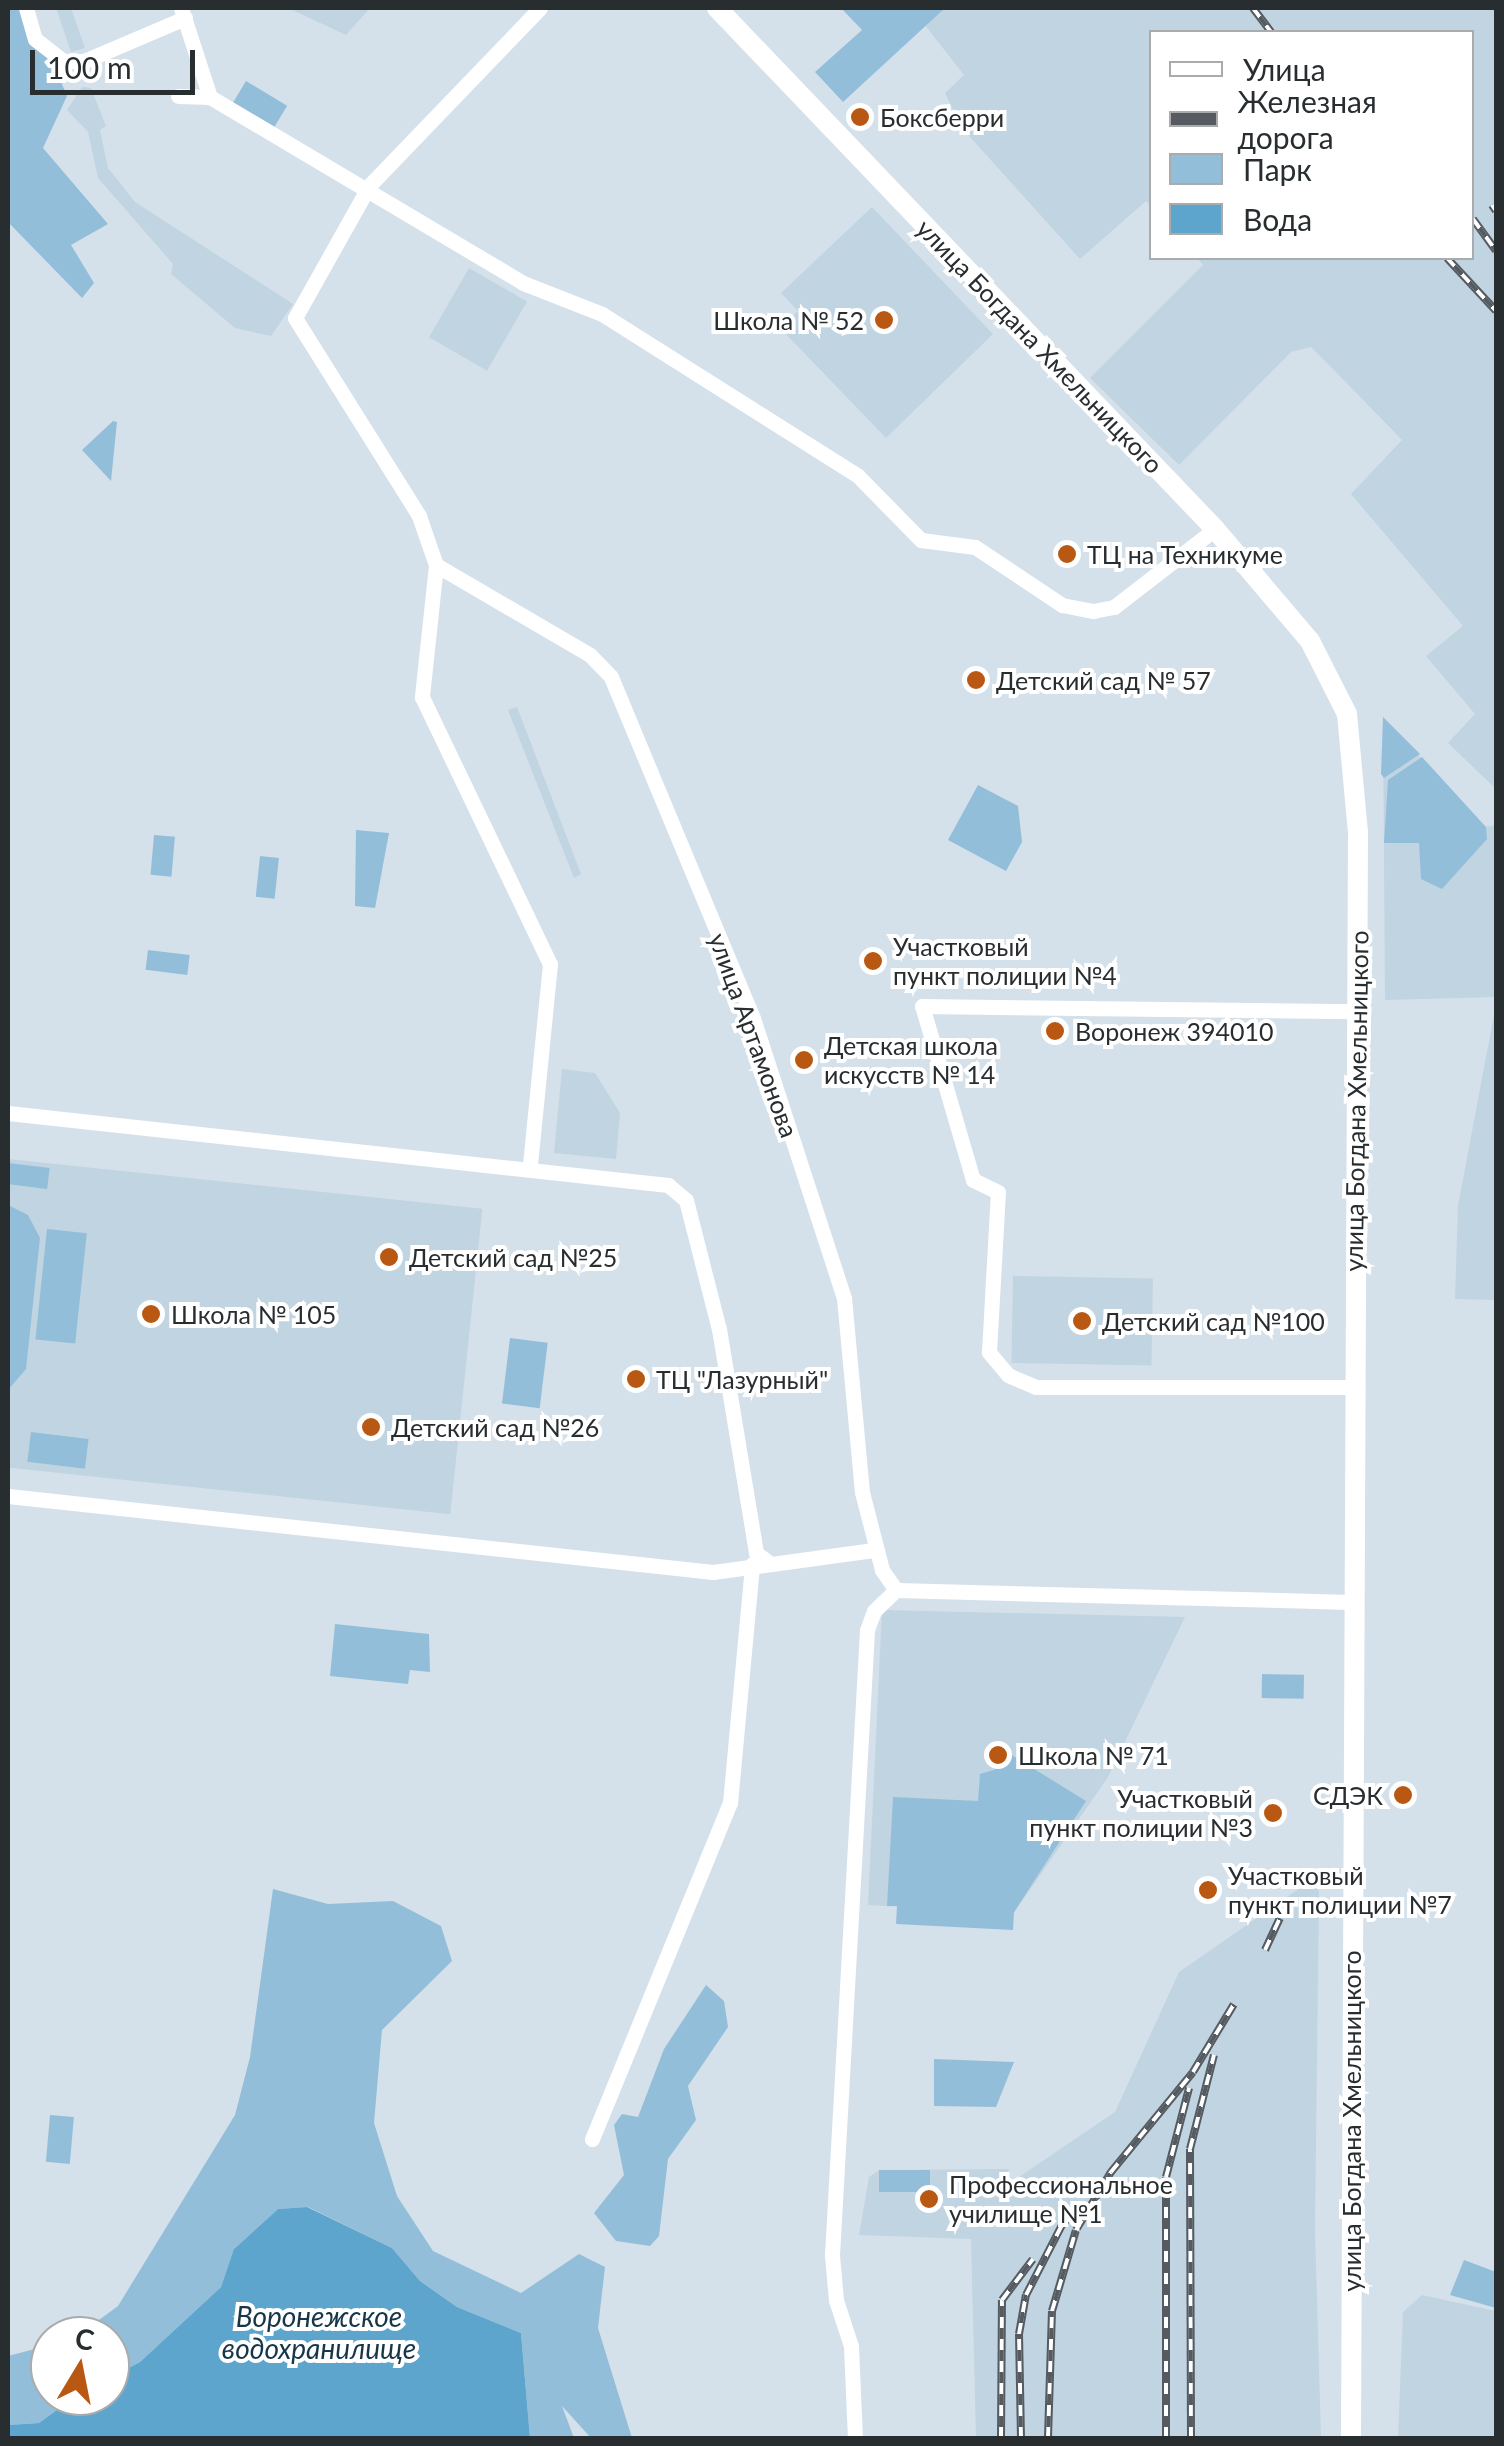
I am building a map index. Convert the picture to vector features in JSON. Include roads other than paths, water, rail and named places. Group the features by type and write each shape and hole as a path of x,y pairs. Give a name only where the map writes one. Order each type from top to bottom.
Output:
{"main road":[{"name":"улица Богдана Хмельницкого","path":"717,8 1215,529 1310,642 1347,714 1358,803 1351,1602 1352,2438"}],"street":[{"path":"26,8 35,39 63,60 84,61 183,13 210,97"},
{"path":"530,1166 550,964 422,697 436,565 419,516 295,318 370,186 540,8"},
{"path":"178,96 210,97 370,186 523,283 597,311 858,476 921,540 975,547 1062,606 1093,612 1114,607 1215,529"},
{"name":"улица Артамонова","path":"436,565 590,655 611,677 754,1018 844,1298 874,1550 896,1590"},
{"path":"1353,1387 1036,1387 1008,1374 989,1352 998,1192 973,1180 922,1006 1357,1011"},
{"path":"8,1113 649,1178 686,1200 719,1329 760,1563 730,1803 592,2139"},
{"path":"8,1496 713,1572 874,1550"},
{"path":"854,2438 851,2346 836,2300 832,2255 867,1630 874,1611 896,1590 1351,1602"}],"water":[{"name":"Воронежское водохранилище","path":"307,2207 392,2248 420,2281 457,2307 521,2333 530,2438 8,2438 8,2425 39,2423 49,2416 130,2416 130,2367 221,2287 234,2249 278,2209"}],"railway":[{"path":"1253,8 1270,30"},
{"path":"1492,205 1496,211"},
{"path":"1474,220 1496,251"},
{"path":"1449,260 1496,311"},
{"path":"1265,1950 1280,1918"},
{"path":"1048,2438 1052,2311 1076,2230 1111,2172 1193,2072 1234,2004"},
{"path":"1191,2438 1190,2149 1214,2055"},
{"path":"1166,2438 1166,2177 1189,2088"},
{"path":"1021,2438 1019,2334 1026,2295 1062,2225 1080,2205"},
{"path":"1001,2438 1002,2300 1033,2259"}],"place":[{"name":"Боксберри","path":"860,117"},
{"name":"Школа № 52","path":"884,320"},
{"name":"ТЦ на Техникуме","path":"1067,554"},
{"name":"Детский сад № 57","path":"976,680"},
{"name":"Участковый пункт полиции №4","path":"873,961"},
{"name":"Воронеж 394010","path":"1055,1031"},
{"name":"Детская школа искусств № 14","path":"804,1060"},
{"name":"Детский сад №25","path":"389,1257"},
{"name":"Школа № 105","path":"151,1314"},
{"name":"Детский сад №100","path":"1082,1321"},
{"name":"ТЦ \"Лазурный\"","path":"636,1379"},
{"name":"Детский сад №26","path":"371,1427"},
{"name":"Школа № 71","path":"998,1755"},
{"name":"СДЭК","path":"1403,1795"},
{"name":"Участковый пункт полиции №3","path":"1273,1813"},
{"name":"Участковый пункт полиции №7","path":"1208,1890"},
{"name":"Профессиональное училище №1","path":"929,2199"}]}
